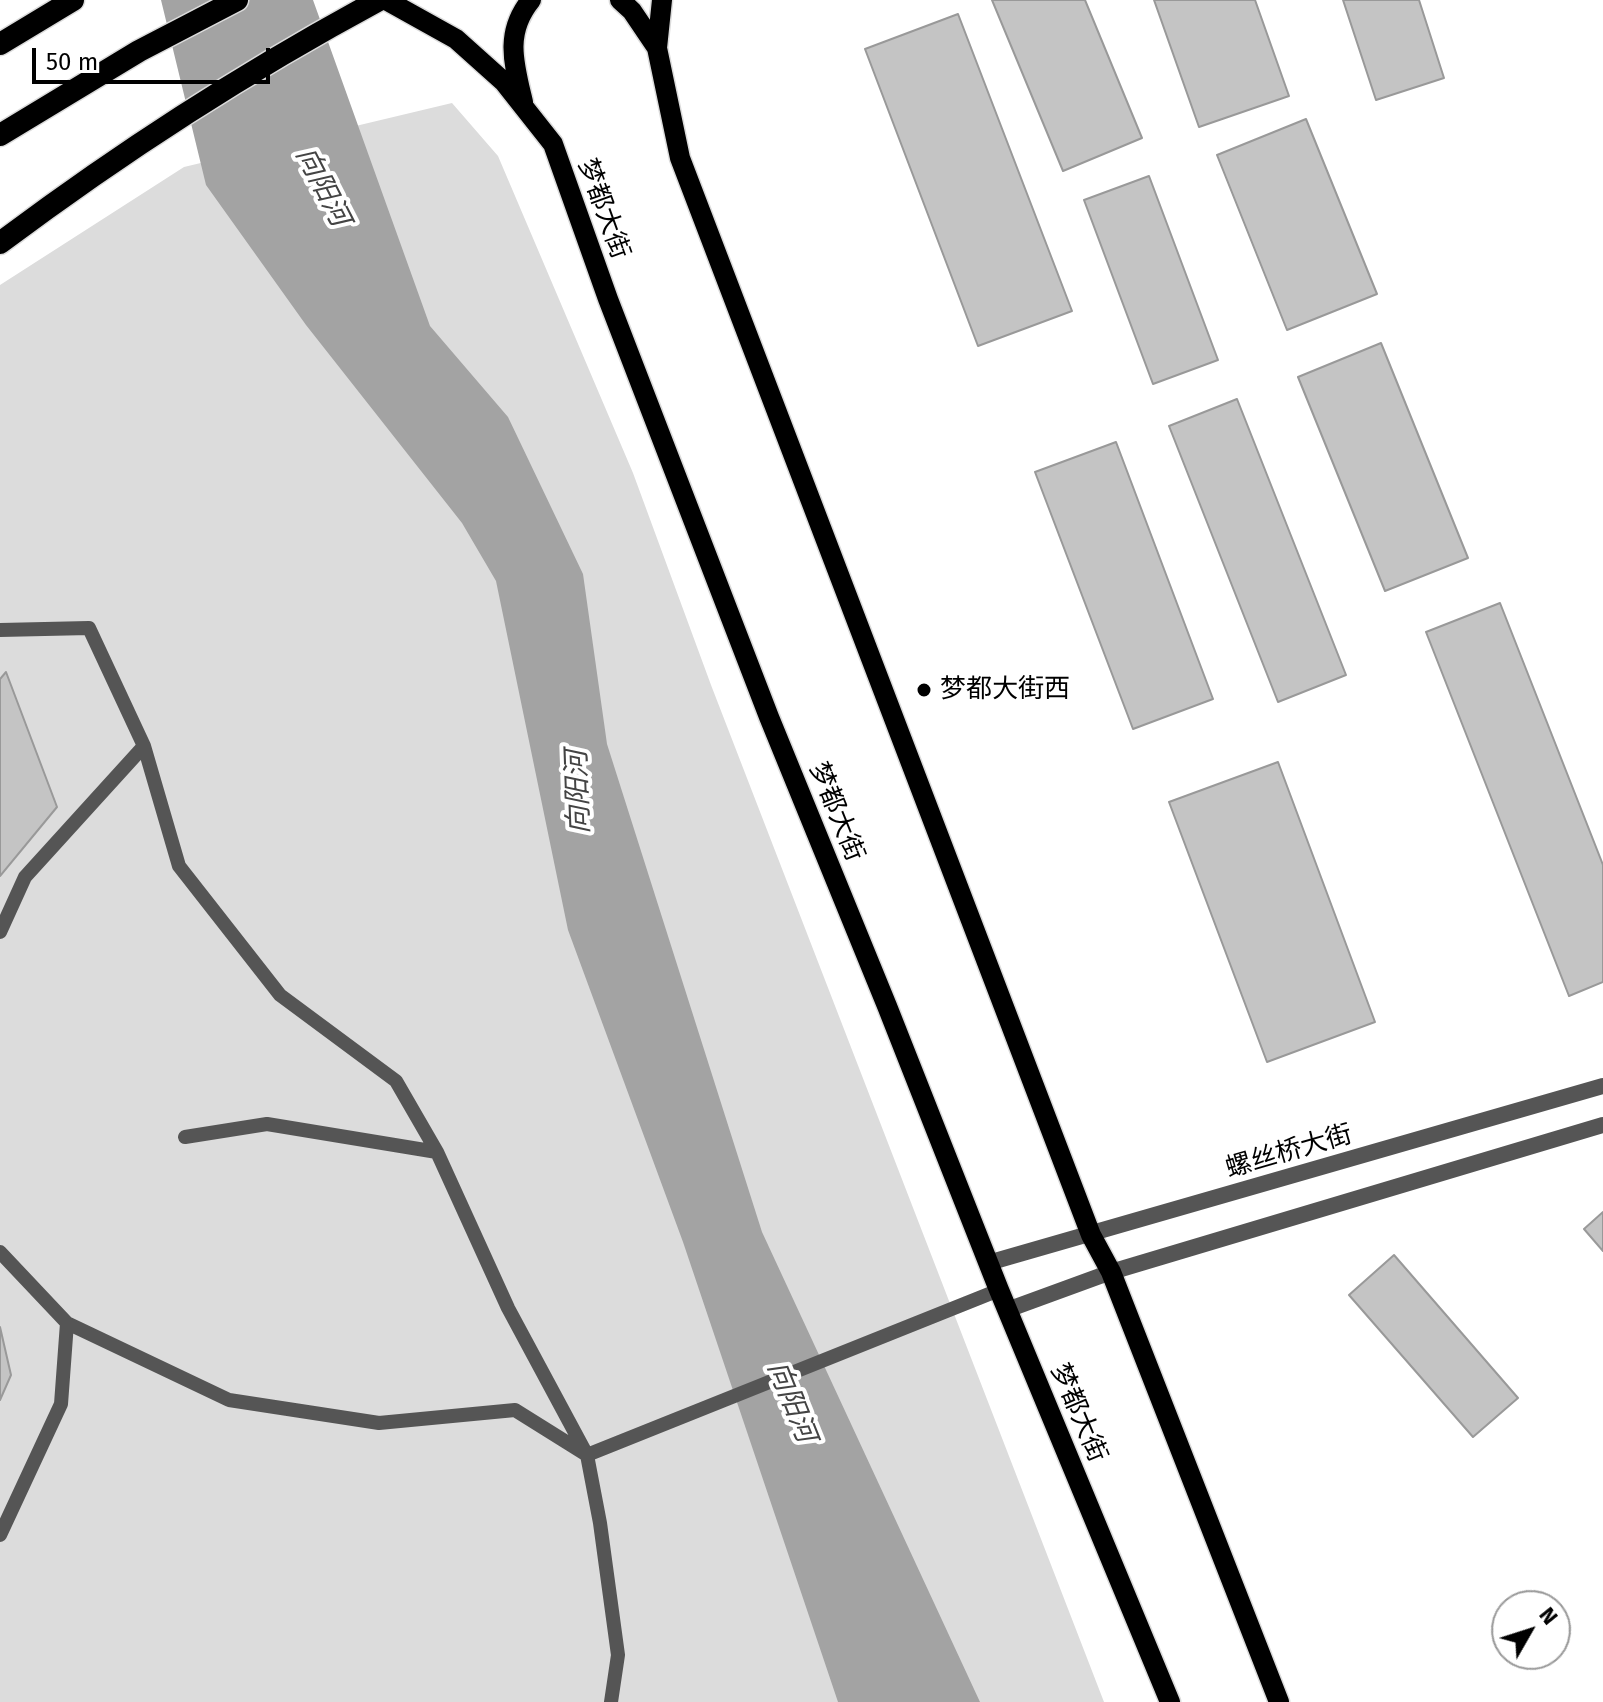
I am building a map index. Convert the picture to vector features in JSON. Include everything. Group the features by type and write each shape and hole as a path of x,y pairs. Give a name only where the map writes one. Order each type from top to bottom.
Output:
{"highway":[{"path":"0,44 73,0"},
{"path":"0,135 139,51 237,0"},
{"path":"0,243 80,183 168,125 379,0"}],"main road":[{"name":"梦都大街","path":"386,0 456,39 504,82 553,144 614,314 763,702 1007,1310 1170,1702"},
{"path":"525,109 513,61 514,27 531,0"},
{"path":"620,0 632,11 657,48"},
{"path":"662,0 657,48 680,158 1091,1235 1111,1272 1279,1702"}],"street":[{"name":"螺丝桥大街","path":"988,1263 1603,1086"},
{"path":"1007,1310 1111,1272 1603,1125"}],"lane":[{"path":"0,630 89,628 144,746 179,866 280,995 396,1081 437,1152 508,1308 587,1455 600,1523 618,1655 611,1702"},
{"path":"0,932 25,877 144,746"},
{"path":"185,1137 267,1124 437,1152"},
{"path":"0,1252 67,1323 229,1400 379,1423 515,1410 587,1455"},
{"path":"587,1455 999,1290"},
{"path":"0,1535 61,1404 67,1323"}],"shaded area":[{"path":"452,103 498,156 633,473 711,685 1104,1702 0,1702 0,285 184,167"}],"water":[{"name":"向阳河","path":"161,0 313,0 430,326 508,417 583,574 607,744 762,1232 980,1702 838,1702 683,1242 568,930 496,581 462,523 306,325 206,185"}],"building":[{"path":"992,0 1085,0 1142,138 1063,171"},
{"path":"1154,0 1255,0 1289,96 1199,127"},
{"path":"1343,0 1419,0 1444,78 1376,100"},
{"path":"958,14 1072,311 978,346 865,49"},
{"path":"1306,119 1377,294 1287,330 1217,155"},
{"path":"1149,176 1218,360 1153,384 1084,200"},
{"path":"1381,343 1468,558 1385,591 1298,377"},
{"path":"1237,399 1346,675 1278,702 1169,426"},
{"path":"1116,442 1213,699 1133,729 1035,472"},
{"path":"1500,603 1603,865 1603,982 1569,996 1426,632"},
{"path":"6,672 57,807 0,876 0,679"},
{"path":"1278,762 1375,1022 1267,1062 1169,802"},
{"path":"1603,1212 1603,1251 1584,1229"},
{"path":"1394,1255 1518,1398 1473,1437 1349,1295"},
{"path":"0,1327 11,1375 0,1400"}],"place":[{"name":"梦都大街西","path":"924,690"}]}
